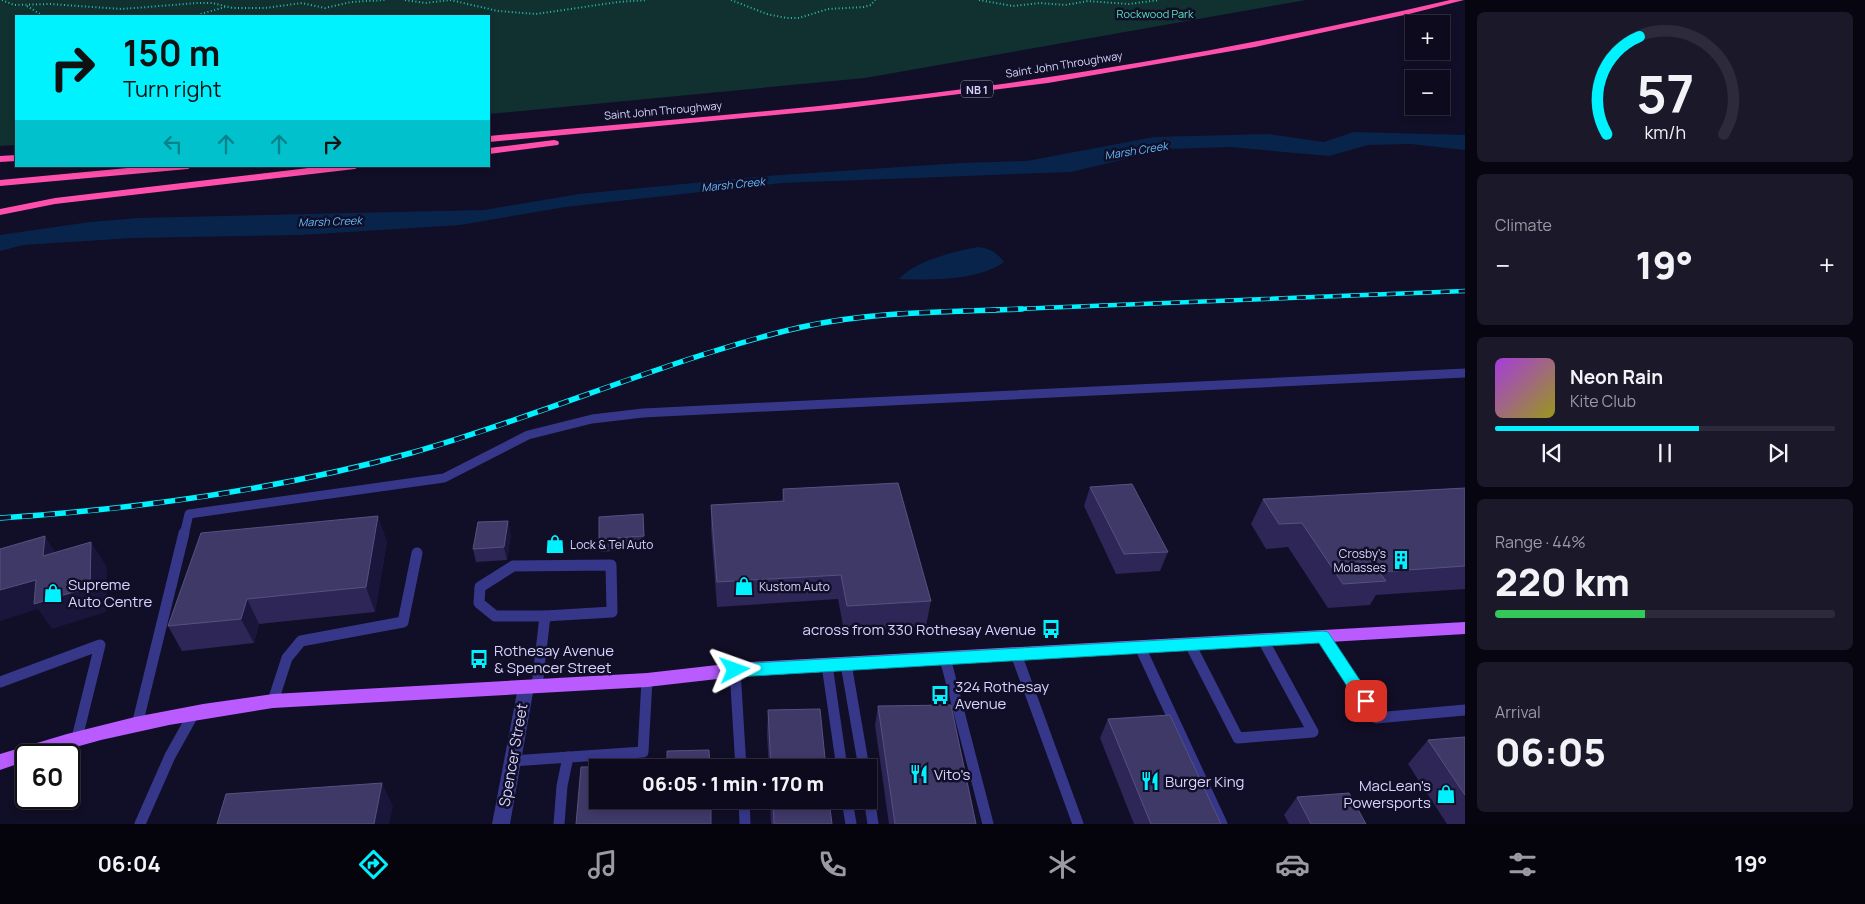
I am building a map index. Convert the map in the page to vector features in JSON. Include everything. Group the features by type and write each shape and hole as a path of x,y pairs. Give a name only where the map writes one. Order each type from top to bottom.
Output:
{"highway":[{"name":"Saint John Throughway","path":"1063,67 1253,36 1426,0"},
{"name":"Saint John Throughway","path":"490,139 897,100 1049,80 1315,32 1460,0"},
{"name":"Saint John Throughway","path":"1026,73 1045,70"},
{"name":"Saint John Throughway","path":"490,129 810,99"},
{"path":"490,150 742,121 897,100"},
{"path":"0,159 15,158"},
{"path":"0,173 72,167"},
{"path":"0,183 177,167"},
{"path":"0,212 55,202 347,167"}],"main road":[{"path":"0,762 77,738 194,713 272,701 647,680 735,670 1465,628"}],"street":[{"name":"Spencer Street","path":"500,824 512,761 531,687"}],"lane":[{"path":"137,725 189,514 444,478 509,443 534,433 592,419 643,412 1465,372"},
{"path":"272,701 287,658 301,641 403,622 417,553"},
{"path":"611,565 612,612 545,616 494,616 479,602 480,586 513,566 611,565"},
{"path":"531,687 545,616"},
{"path":"1323,637 1376,718 1465,710"},
{"path":"1190,644 1238,738 1313,732 1263,640"},
{"path":"0,682 100,645 77,738"},
{"path":"1140,647 1222,824"},
{"path":"1016,654 1078,824"},
{"path":"945,658 988,824"},
{"path":"846,664 862,759"},
{"path":"827,665 841,759"},
{"path":"735,670 740,759"},
{"path":"512,761 642,752 647,680"},
{"path":"140,824 170,756 194,713"},
{"path":"559,824 562,786 568,757"},
{"path":"744,809 745,824"},
{"path":"848,809 850,824"},
{"path":"871,809 873,824"}],"path":[{"path":"2,0 25,5 50,4 122,9 197,3 212,3 233,8 265,8 302,3 325,8 351,2 385,0"},
{"path":"405,0 425,3 450,0 498,10 536,14 564,12 618,2 648,0"},
{"path":"731,0 767,14 786,18 799,18 828,9 864,7 871,5 875,0"},
{"path":"979,0 1013,6 1088,1 1129,4 1159,0"},
{"path":"25,5 41,15"},
{"path":"197,15 225,7"}],"green space":[{"name":"Rockwood Park","path":"0,0 1306,0 865,78 490,114 490,15 15,15 15,145 0,146"}],"water":[{"name":"Marsh Creek","path":"1354,132 1465,135 1465,150 1411,144 1368,145 1329,156 1230,147 1167,149 1071,172 782,183 565,207 460,225 300,235 133,238 23,245 0,251 0,235 90,222 138,218 484,210 579,194 766,176 960,163 1027,161 1154,137 1268,134 1324,142"},
{"path":"978,247 993,252 1004,262 981,273 968,276 939,279 899,279 925,262 947,254"}],"building":[{"path":"898,483 931,601 847,606 841,575 717,582 711,505 784,501 783,489"},
{"path":"1132,484 1168,552 1124,554 1090,487"},
{"name":"Crosby's Molasses","path":"1465,488 1465,566 1379,572 1386,581 1343,584 1302,523 1279,524 1263,499"},
{"path":"643,514 644,536 599,539 599,517"},
{"path":"378,516 366,587 247,599 241,619 168,626 201,533"},
{"path":"508,521 504,547 473,549 478,522"},
{"path":"45,536 43,556 91,542 90,587 34,604 36,580 0,590 0,549"},
{"name":"Vito's","path":"951,705 976,824 895,824 878,706"},
{"path":"820,709 825,759 771,759 768,710"},
{"name":"Burger King","path":"1170,715 1221,824 1151,824 1108,719"},
{"path":"1465,737 1465,795 1428,740"},
{"path":"709,750 710,759 667,759 667,751"},
{"path":"581,767 589,767 589,809 711,809 711,824 576,824"},
{"path":"382,783 374,824 217,824 226,794"},
{"path":"1349,793 1366,824 1311,824 1297,797"},
{"path":"773,809 830,809 832,824 774,824"}],"railway":[{"path":"991,310 1465,291"},
{"path":"0,518 104,509 207,496 309,478 360,466 448,442 705,354 802,327 884,315 1022,309"}],"place":[{"name":"Lock & Tel Auto","path":"555,544"},
{"name":"Crosby's Molasses","path":"1401,560"},
{"name":"Kustom Auto","path":"744,586"},
{"name":"Supreme Auto Centre","path":"53,593"},
{"name":"across from 330 Rothesay Avenue","path":"1051,629"},
{"name":"Rothesay Avenue & Spencer Street","path":"479,659"},
{"name":"324 Rothesay Avenue","path":"940,695"},
{"name":"Vito's","path":"919,774"},
{"name":"Burger King","path":"1150,781"},
{"name":"MacLean's Powersports","path":"1446,794"}],"route":[{"path":"735,670 1323,637 1366,701"}]}
